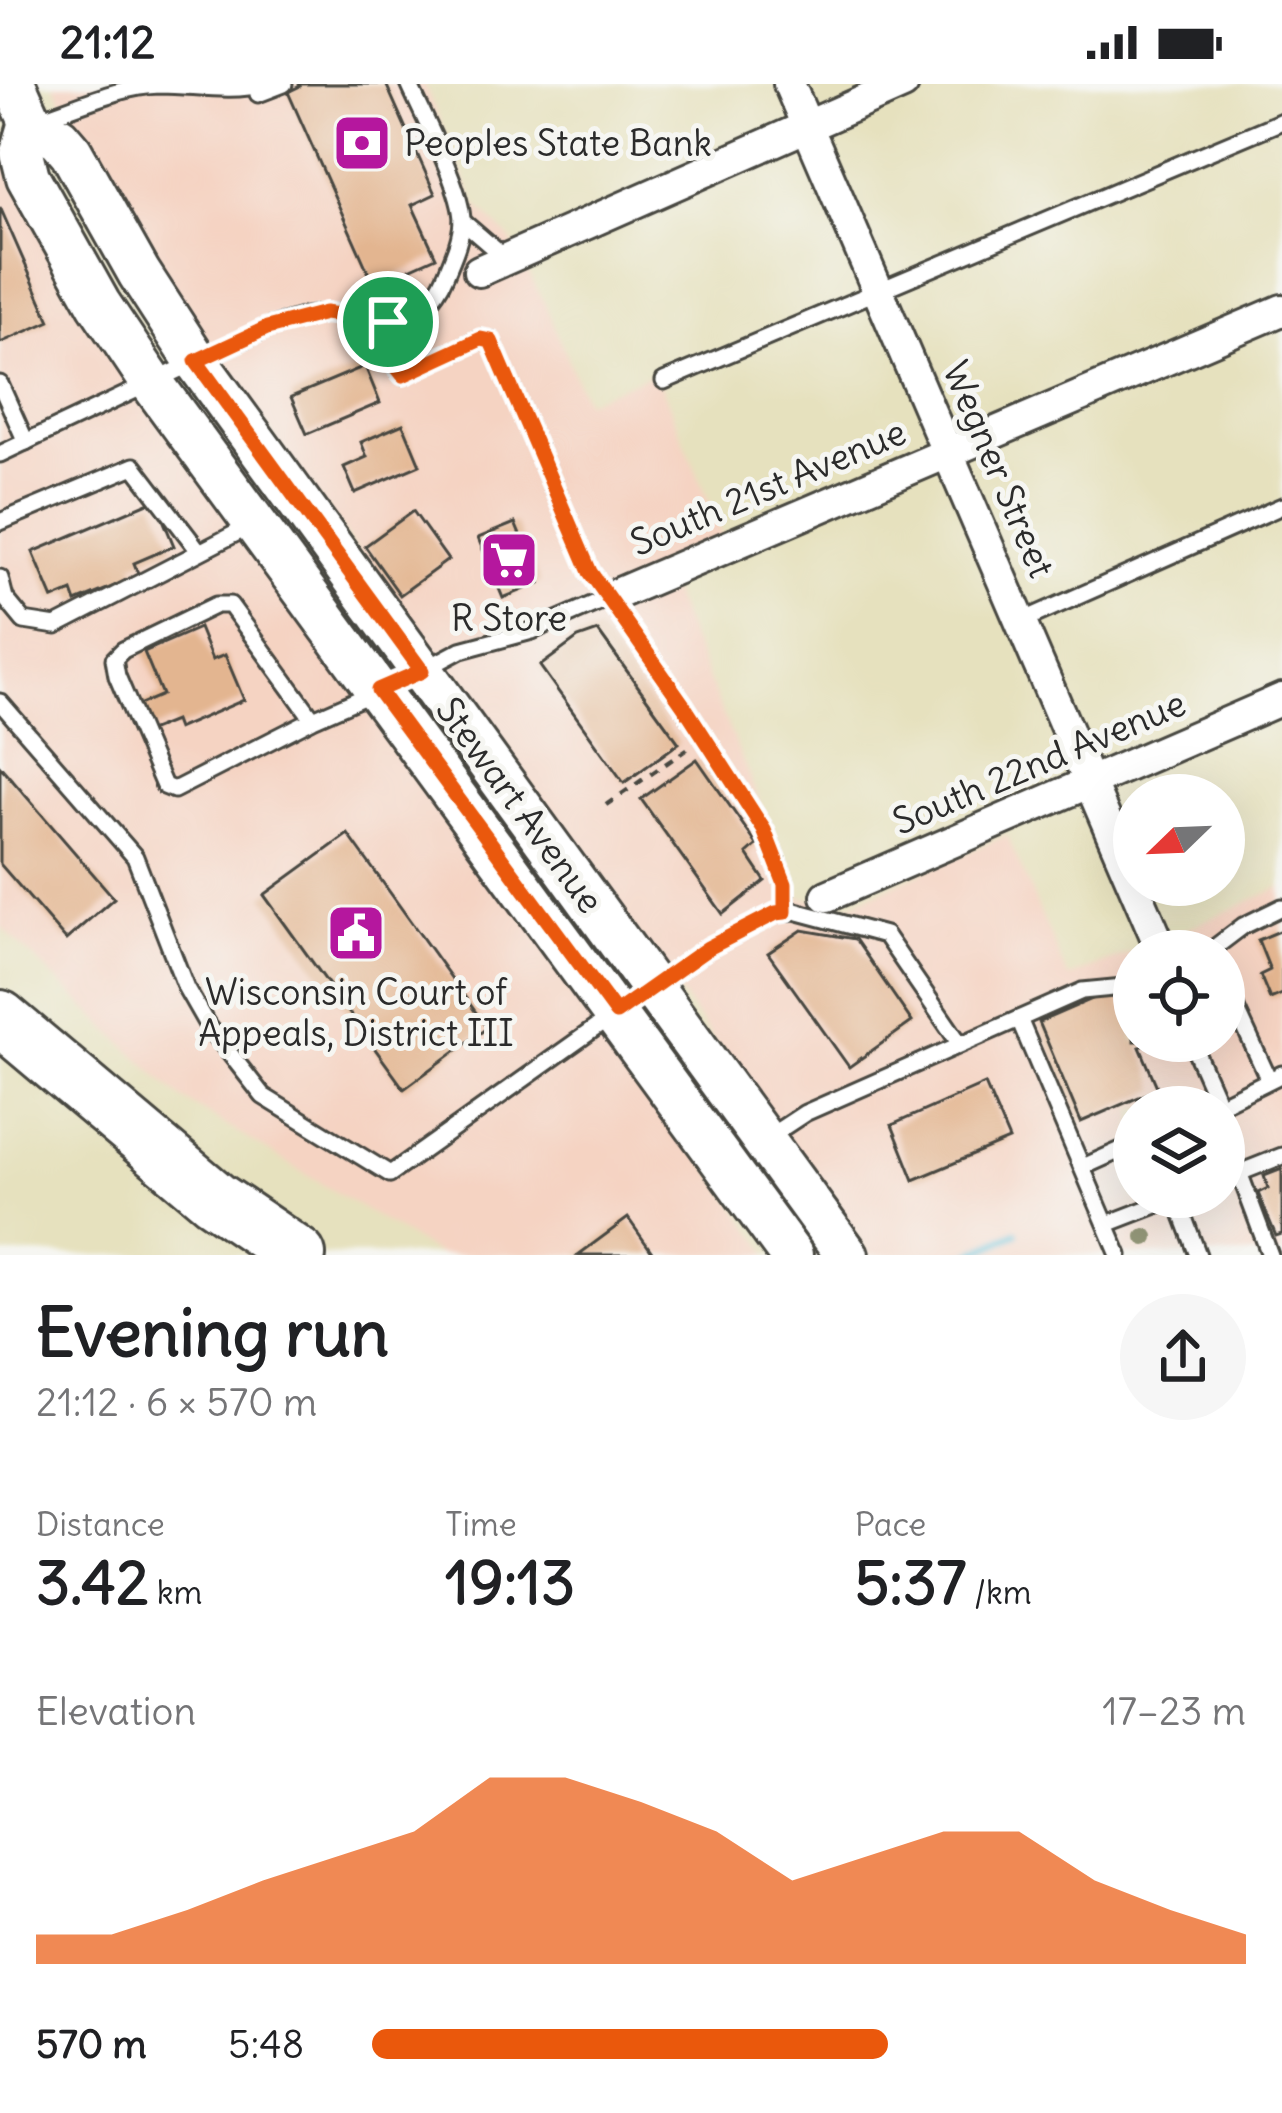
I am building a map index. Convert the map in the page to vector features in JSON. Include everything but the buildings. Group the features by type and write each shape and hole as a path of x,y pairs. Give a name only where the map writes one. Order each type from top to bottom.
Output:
{"highway":[{"path":"0,1018 214,1198 298,1255"}],"street":[{"name":"Wegner Street","path":"789,84 1152,930"},
{"path":"492,265 903,84"},
{"name":"Stewart Avenue","path":"16,99 71,152 139,273 196,361 847,1255"},
{"name":"Stewart Avenue","path":"16,99 23,164 99,304 790,1255"},
{"name":"South 21st Avenue","path":"612,596 1282,310"},
{"name":"South 22nd Avenue","path":"827,896 1282,699"}],"lane":[{"path":"16,99 102,98 155,85 236,89 265,84"},
{"path":"216,85 241,98 284,84"},
{"path":"409,84 452,183 462,221 492,265"},
{"path":"664,381 1282,121"},
{"path":"0,454 267,328 304,316 333,314 388,322 406,317 439,290 458,245 462,221"},
{"path":"388,322 396,366 403,375 481,339 491,341 574,537 764,830 785,884 785,912"},
{"path":"0,384 26,442"},
{"path":"0,522 134,466 199,551"},
{"path":"1022,621 1282,506"},
{"path":"0,578 5,598 24,621 56,626 255,523"},
{"path":"313,719 230,604 216,605 114,659 170,791 461,650 532,631 612,596"},
{"path":"0,702 135,856 186,988 206,1023 263,1096 390,1174 708,948 776,913 795,911 885,934 960,1045"},
{"path":"1238,930 1282,907"},
{"path":"764,1140 805,1113 1082,991 1113,988"},
{"path":"1019,1019 1119,1255"},
{"path":"1245,1021 1275,1077 1245,1092"},
{"path":"1083,1167 1113,1153"},
{"path":"1245,1170 1282,1156"},
{"path":"1245,1202 1270,1255"},
{"path":"1107,1224 1122,1218"},
{"path":"1184,1218 1198,1255"}],"path":[{"path":"606,805 704,737"}],"shaded area":[{"path":"54,84 424,84 475,203 511,240 544,302 585,401 656,372 724,539 660,566 800,897 845,906 1007,835 1068,978 1113,960 1113,1062 1245,1062 1245,930 1183,930 1282,887 1282,1255 870,1255 200,335 106,194"},
{"path":"0,148 21,190 770,1255 438,1255 181,1098 0,926"}],"waterway":[{"path":"970,1255 1016,1233"}],"place":[{"name":"Peoples State Bank","path":"362,143"},
{"name":"R Store","path":"509,560"},
{"name":"Wisconsin Court of Appeals, District III","path":"356,933"}],"route":[{"path":"325,313 388,322 396,366 403,375 481,339 491,341 590,572 764,830 785,884 785,912 708,948 616,1013 378,690 422,671 196,361 304,316 325,313"}]}
